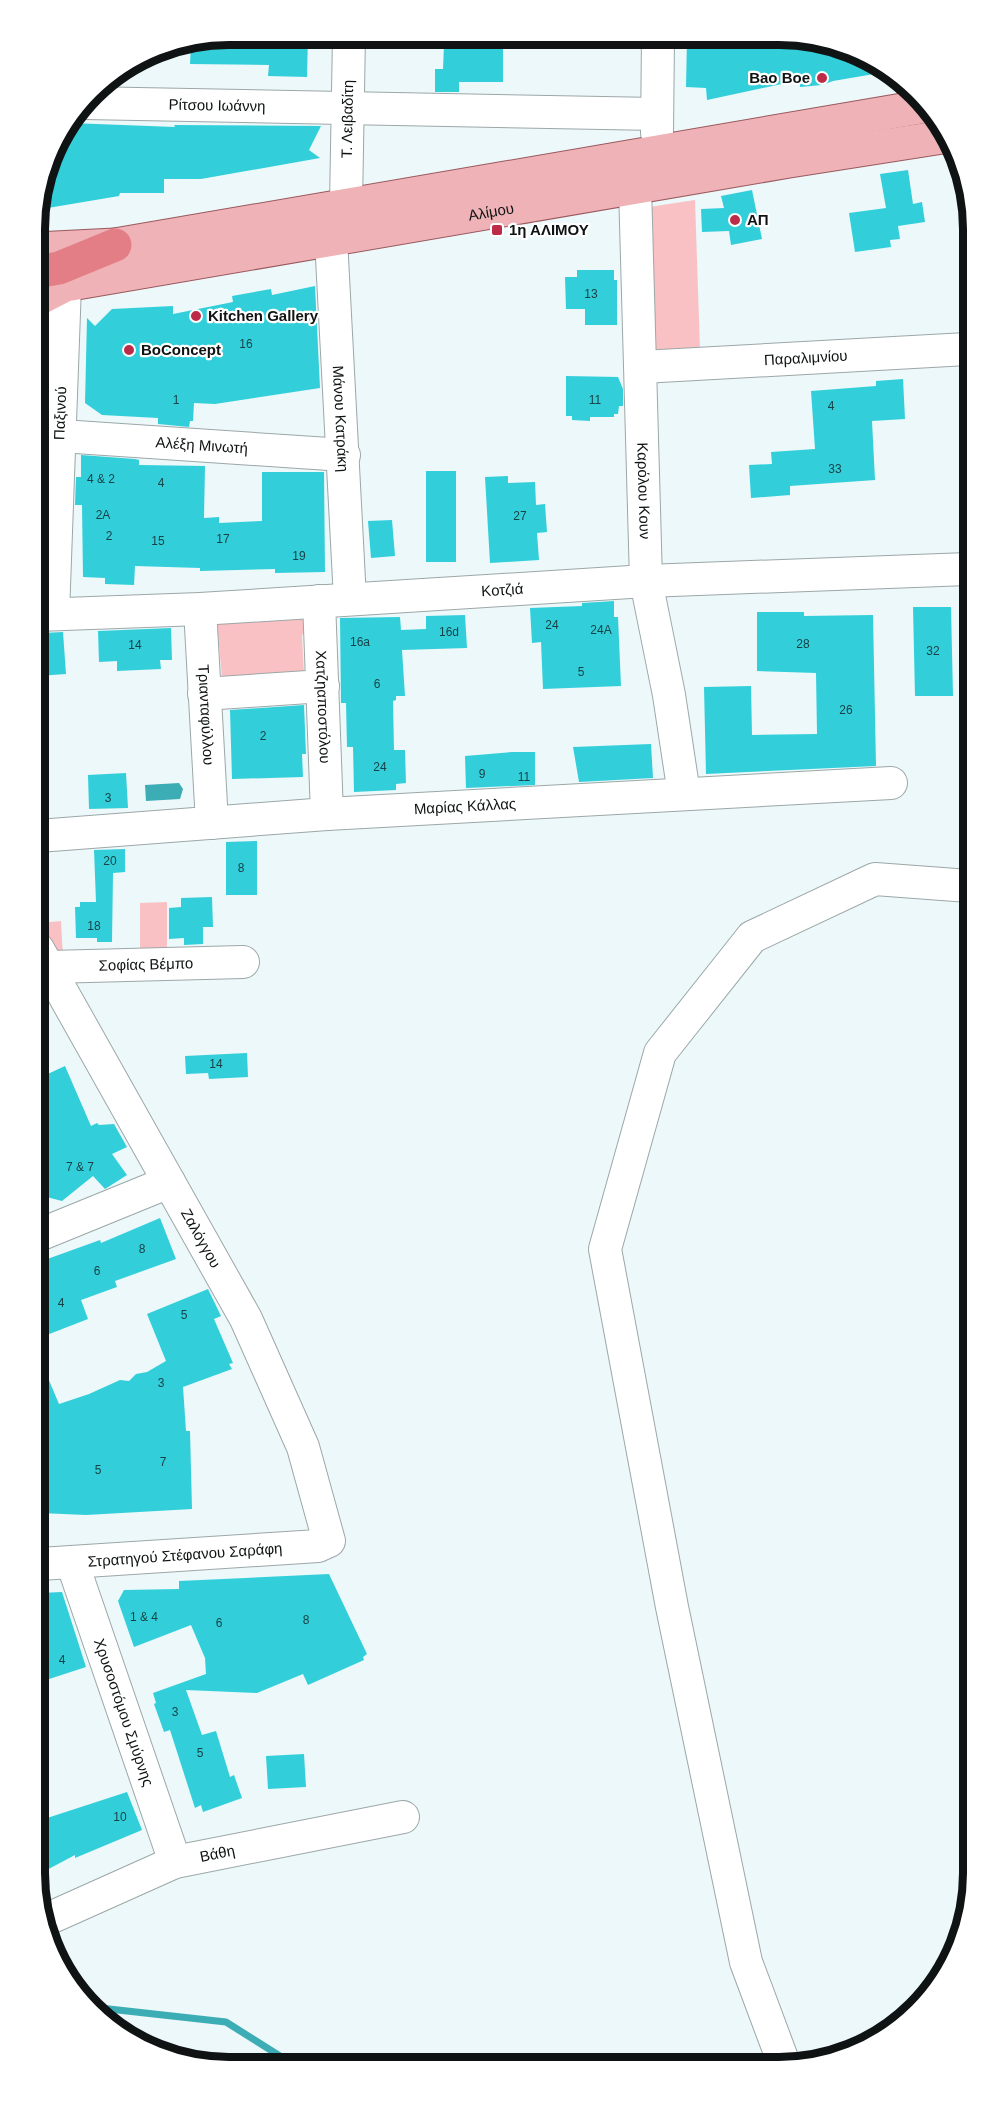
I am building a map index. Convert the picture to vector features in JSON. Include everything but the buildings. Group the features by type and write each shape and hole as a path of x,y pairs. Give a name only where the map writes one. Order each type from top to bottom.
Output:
{"highway":[{"path":"46,282 59,268 115,245"}],"main road":[{"name":"Αλίμου","path":"45,249 115,245 917,108"},
{"name":"Αλίμου","path":"46,282 331,239 755,166 938,138"}],"street":[{"name":"Τ. Λειβαδίτη","path":"346,205 349,45"},
{"path":"657,152 658,45"},
{"name":"Ρίτσου Ιωάννη","path":"95,103 657,114"},
{"name":"Καρόλου Κουν","path":"635,187 642,367 646,581 669,695 684,794"},
{"name":"Μάνου Κατράκη","path":"331,239 350,599"},
{"name":"Παξινού","path":"45,615 48,512 61,436 46,282"},
{"name":"Παραλιμνίου","path":"642,367 963,348"},
{"name":"Αλέξη Μινωτή","path":"61,436 344,455"},
{"name":"Κοτζιά","path":"45,615 200,609 646,581 963,569"},
{"name":"Χατζηαποστόλου","path":"319,601 327,814"},
{"name":"Τριανταφύλλου","path":"200,609 212,823"},
{"path":"204,694 323,686"},
{"name":"Μαρίας Κάλλας","path":"45,835 327,814 891,783"},
{"path":"781,2057 746,1962 672,1607 604,1250 660,1053 752,937 875,879 963,886"},
{"name":"Σοφίας Βέμπο","path":"45,958 243,962"},
{"name":"Ζαλόγγου","path":"45,960 246,1319 298,1436 318,1497 329,1541"},
{"path":"45,1233 169,1182"},
{"name":"Στρατηγού Στέφανου Σαράφη","path":"45,1564 318,1546 329,1541"},
{"name":"Χρυσοστόμου Σμύρνης","path":"72,1562 175,1862"},
{"name":"Βάθη","path":"50,1918 175,1862 403,1817"}],"shaded area":[{"path":"695,200 700,349 653,352 649,207"},
{"path":"306,616 309,629 302,635 304,675 222,679 217,621"},
{"path":"167,902 167,953 140,954 140,903"},
{"path":"61,921 63,957 56,956 45,936 45,922"}],"water":[{"path":"179,783 183,789 180,799 146,801 145,785"}],"waterway":[{"path":"105,2009 226,2022 281,2057"}],"place":[{"name":"Bao Boe","path":"822,78"},
{"name":"ΑΠ","path":"735,220"},
{"name":"1η ΑΛΙΜΟΥ","path":"497,230"},
{"name":"Kitchen Gallery","path":"196,316"},
{"name":"BoConcept","path":"129,350"}]}
